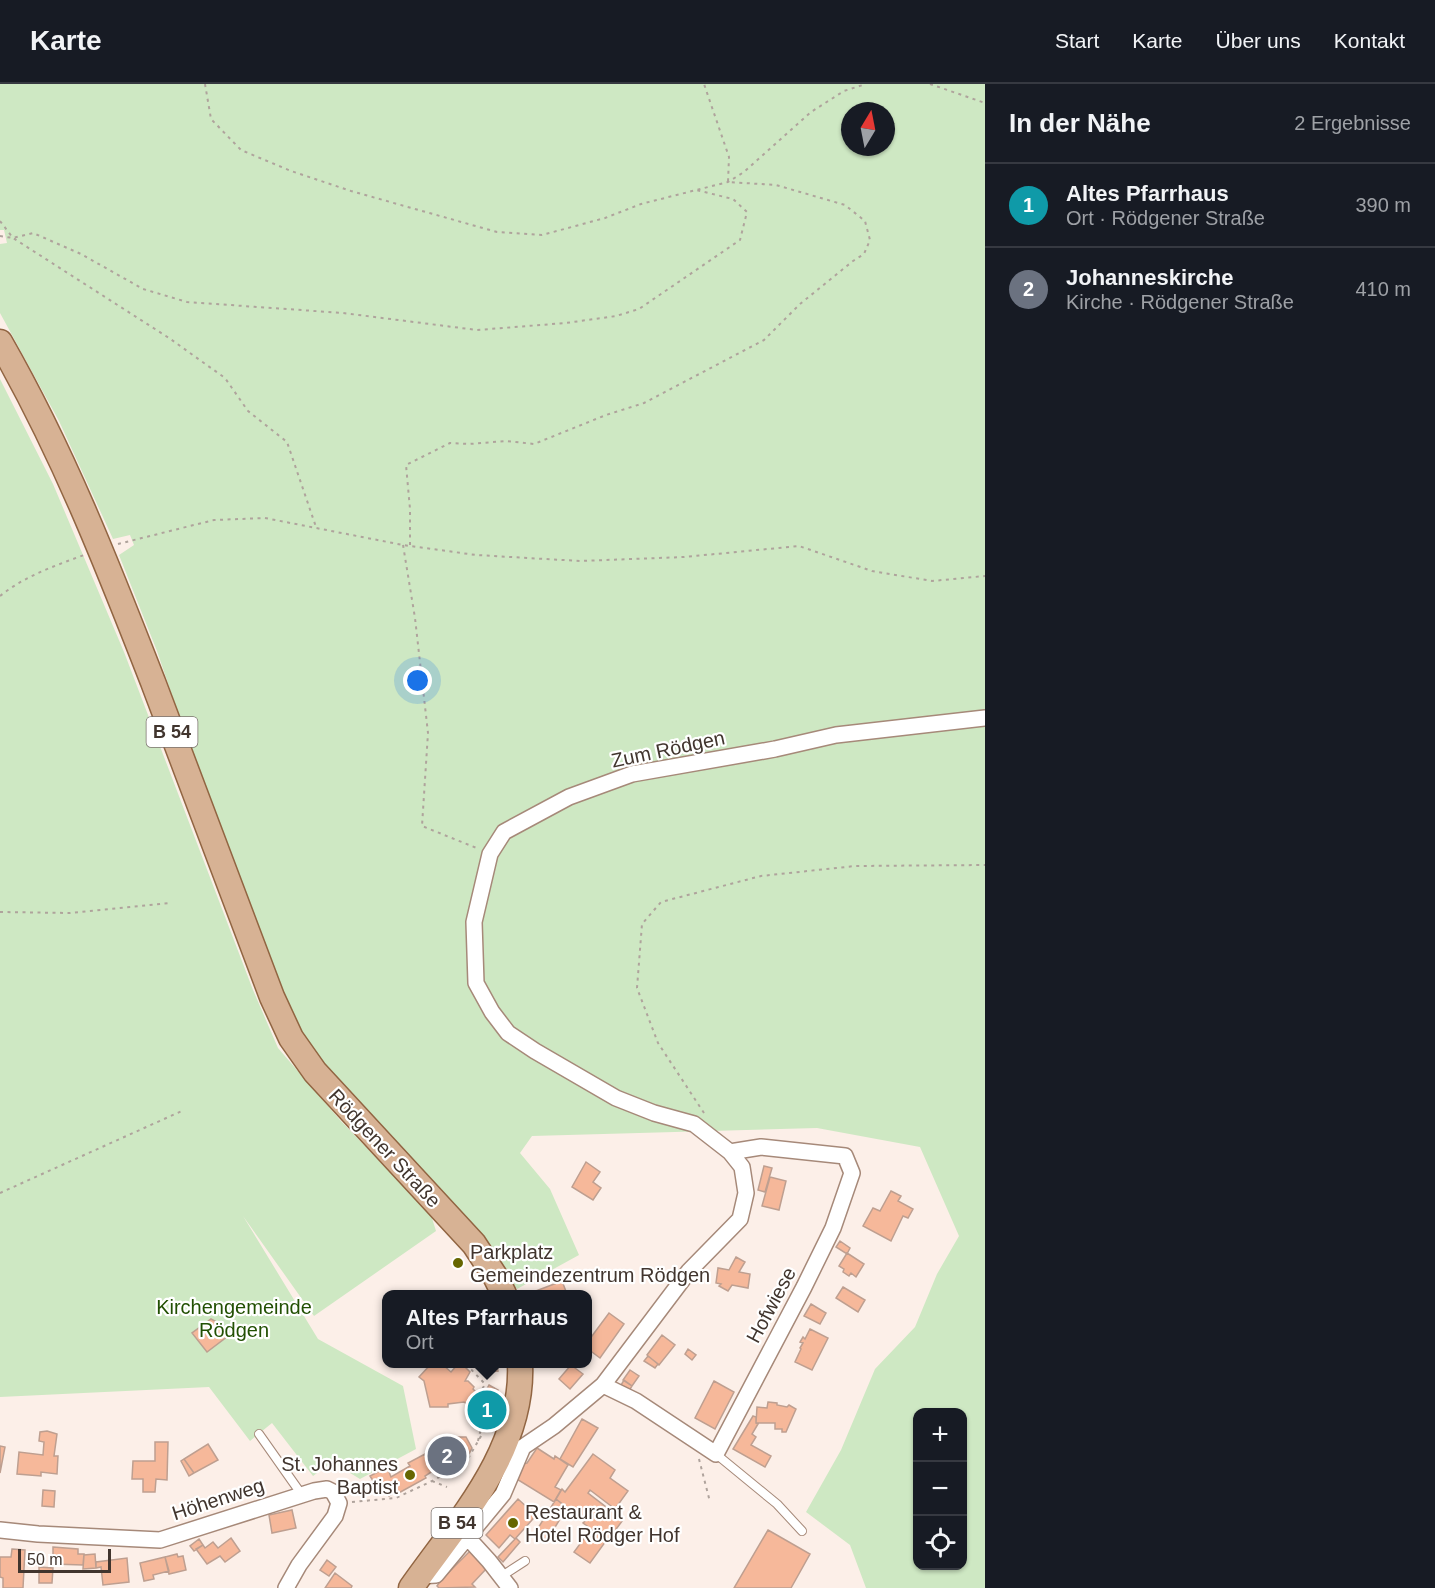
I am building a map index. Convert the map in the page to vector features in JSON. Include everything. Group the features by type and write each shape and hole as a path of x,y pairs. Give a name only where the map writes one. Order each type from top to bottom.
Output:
{"main road":[{"name":"B 54","path":"0,342 32,397 67,469 102,550"},
{"name":"Rödgener Straße","path":"102,550 272,997 291,1038 315,1072 474,1244 502,1290"},
{"name":"B 54","path":"415,1582 481,1490 500,1455 515,1416 520,1368"}],"street":[{"name":"Zum Rödgen","path":"730,1152 694,1125 616,1098 508,1033 492,1012 476,983 474,922 490,854 504,832 569,797 633,774 775,749 836,735 985,718"},
{"name":"Hofwiese","path":"716,1454 833,1228 852,1173 845,1156 761,1147 730,1152"},
{"path":"500,1455 523,1447 554,1426 603,1385 689,1271 740,1219 746,1193 742,1167 730,1152"},
{"path":"603,1385 636,1401 716,1454"},
{"path":"415,1582 436,1575 468,1538 503,1494 523,1447"},
{"name":"Höhenweg","path":"0,1530 160,1540 327,1489 336,1495 339,1503"},
{"path":"286,1588 299,1565 335,1516 339,1503"},
{"path":"468,1538 506,1582"}],"lane":[{"path":"259,1434 302,1495"},
{"path":"716,1454 777,1504 802,1531"},
{"path":"506,1582 525,1562"}],"path":[{"path":"205,84 211,119 241,150 291,171 351,191 496,232 542,235 606,218 641,204 728,182 776,185 845,205 865,221 870,240 864,254 800,304 764,340 644,403 606,415 534,444 506,441 450,443 406,465 410,545"},
{"path":"704,84 729,157 728,182"},
{"path":"728,182 744,172 811,112 844,91 866,84"},
{"path":"930,84 985,103"},
{"path":"0,236 13,238 33,233 81,254 143,289 187,302 343,313 477,330 566,323 616,316 639,309 740,240 747,212 733,199 696,190"},
{"path":"0,221 13,238 169,338 225,378 248,411 287,442 315,528"},
{"path":"0,596 16,584 50,567 132,540 214,520 265,518 403,545 476,555 580,561 684,556 799,546 882,573 932,581 985,576"},
{"path":"403,545 415,618 428,733 422,826 490,854"},
{"path":"704,1112 658,1043 637,988 642,924 662,902 773,875 855,866 985,865"},
{"path":"0,912 70,913 170,903"},
{"path":"0,1193 184,1110"},
{"path":"470,1368 485,1384 470,1413 493,1425"},
{"path":"476,1447 483,1420"},
{"path":"339,1503 396,1498 432,1481 466,1462 484,1431"},
{"path":"686,1433 698,1452 710,1502"},
{"path":"432,1481 447,1487"}],"green space":[{"path":"0,84 985,84 985,1588 866,1588 850,1545 806,1512 841,1450 875,1369 915,1327 937,1274 959,1236 920,1147 817,1128 532,1136 520,1153 550,1189 579,1255 517,1289 467,1220 318,1060 298,1029 221,839 157,651 119,555 134,545 130,535 113,539 59,421 0,313 0,244 7,243 4,230 0,230"},
{"name":"Kirchengemeinde Rödgen","path":"0,379 53,484 124,652 253,990 278,1048 340,1120 431,1215 436,1231 314,1316 243,1216 318,1339 403,1386 416,1449 360,1479 332,1462 313,1476 272,1423 250,1441 209,1387 0,1397"}],"building":[{"path":"586,1162 600,1172 593,1182 601,1188 593,1200 572,1187"},
{"path":"764,1166 772,1168 765,1192 758,1190"},
{"path":"770,1177 786,1181 779,1210 762,1206"},
{"path":"891,1191 901,1196 898,1201 913,1209 908,1218 903,1216 891,1241 863,1226 873,1208 880,1211"},
{"path":"840,1241 850,1248 847,1254 836,1247"},
{"path":"847,1253 864,1264 856,1277 851,1273 849,1276 839,1266"},
{"path":"736,1257 745,1262 739,1272 750,1274 748,1288 732,1285 728,1291 719,1286 721,1284 716,1283 718,1268 729,1270"},
{"path":"562,1281 565,1290 538,1290"},
{"path":"843,1287 865,1300 858,1312 836,1298"},
{"path":"811,1304 826,1313 820,1324 804,1316"},
{"path":"609,1313 624,1324 600,1358 592,1352 592,1336"},
{"path":"211,1319 217,1322 228,1336 207,1352 192,1333"},
{"path":"810,1329 828,1338 812,1370 795,1362 803,1343 800,1342 803,1337 805,1339"},
{"path":"662,1335 675,1345 659,1365 647,1355"},
{"path":"688,1349 696,1355 692,1360 685,1354"},
{"path":"648,1356 658,1364 655,1368 644,1361"},
{"path":"427,1368 446,1368 451,1372 454,1368 466,1368 470,1372 465,1381 474,1387 476,1392 473,1399 479,1402 475,1408 464,1402 448,1404 448,1407 430,1407 424,1381 419,1377"},
{"path":"482,1368 498,1368 498,1371 483,1373"},
{"path":"568,1368 575,1368 583,1374 570,1389 559,1379"},
{"path":"630,1370 639,1376 632,1386 623,1380"},
{"path":"624,1380 632,1386 629,1391 621,1385"},
{"path":"714,1381 734,1392 715,1429 695,1418"},
{"path":"489,1385 498,1390 493,1399 484,1394"},
{"path":"482,1395 503,1406 493,1423 473,1412"},
{"path":"768,1402 787,1407 789,1405 796,1409 786,1432 782,1432 782,1429 775,1429 775,1423 756,1423 757,1407 767,1408"},
{"path":"753,1416 756,1417 758,1424 752,1434 756,1437 751,1445 771,1456 765,1467 733,1449"},
{"path":"582,1419 598,1428 573,1467 560,1459"},
{"path":"47,1431 57,1434 54,1456 58,1456 57,1474 41,1472 41,1476 17,1474 19,1452 43,1455 44,1442 39,1441 40,1432"},
{"path":"454,1437 466,1437 472,1448 467,1458 437,1475 434,1471 436,1469 425,1454"},
{"path":"155,1442 168,1442 167,1480 156,1479 155,1492 143,1492 143,1479 132,1479 133,1461 155,1461"},
{"path":"208,1444 218,1460 194,1473 184,1459"},
{"path":"0,1446 5,1447 0,1473"},
{"path":"537,1448 568,1465 555,1487 561,1490 554,1502 515,1478 522,1464 527,1463"},
{"name":"St. Johannes Baptist","path":"425,1454 436,1469 425,1476 426,1478 395,1495 393,1493 389,1496 381,1481 375,1484 370,1476 387,1467 391,1477 410,1466 408,1463"},
{"path":"593,1454 615,1470 610,1478 628,1491 615,1509 590,1490 588,1493 623,1520 607,1541 556,1499 562,1489 565,1492"},
{"path":"184,1459 194,1473 189,1476 181,1461"},
{"path":"43,1490 55,1491 54,1507 42,1506"},
{"name":"Restaurant & Hotel Rödger Hof","path":"518,1499 530,1510 534,1505 540,1511 515,1539 510,1535 499,1548 486,1535"},
{"path":"556,1499 567,1508 547,1540 535,1533"},
{"path":"292,1510 296,1528 272,1533 269,1515"},
{"path":"591,1529 606,1541 590,1563 574,1552"},
{"path":"768,1530 810,1554 791,1588 734,1588"},
{"path":"231,1538 240,1551 225,1562 220,1556 207,1564 196,1549 203,1545 205,1548 213,1542 218,1548"},
{"path":"516,1538 520,1542 503,1562 498,1557"},
{"path":"199,1539 203,1545 194,1551 190,1546"},
{"path":"53,1547 78,1549 78,1554 84,1554 83,1565 53,1564"},
{"path":"12,1549 25,1550 23,1588 3,1588 3,1578 0,1577 0,1557 11,1557"},
{"path":"470,1551 487,1568 472,1584 475,1587 439,1588 437,1586 441,1580"},
{"path":"95,1554 96,1568 83,1569 84,1555"},
{"path":"177,1554 178,1557 183,1556 186,1570 169,1574 165,1557"},
{"path":"165,1557 169,1571 153,1575 154,1579 144,1581 140,1563"},
{"path":"127,1558 129,1582 103,1585 101,1567 96,1568 96,1562"},
{"path":"327,1560 336,1567 329,1576 320,1570"},
{"path":"39,1567 53,1568 52,1583 39,1583"},
{"path":"335,1573 352,1586 351,1588 325,1588"}],"place":[{"name":"Parkplatz Gemeindezentrum Rödgen","path":"458,1263"},
{"name":"Altes Pfarrhaus","path":"487,1410"},
{"name":"Johanneskirche","path":"447,1456"},
{"name":"St. Johannes Baptist","path":"410,1475"},
{"name":"Restaurant & Hotel Rödger Hof","path":"513,1523"}]}
